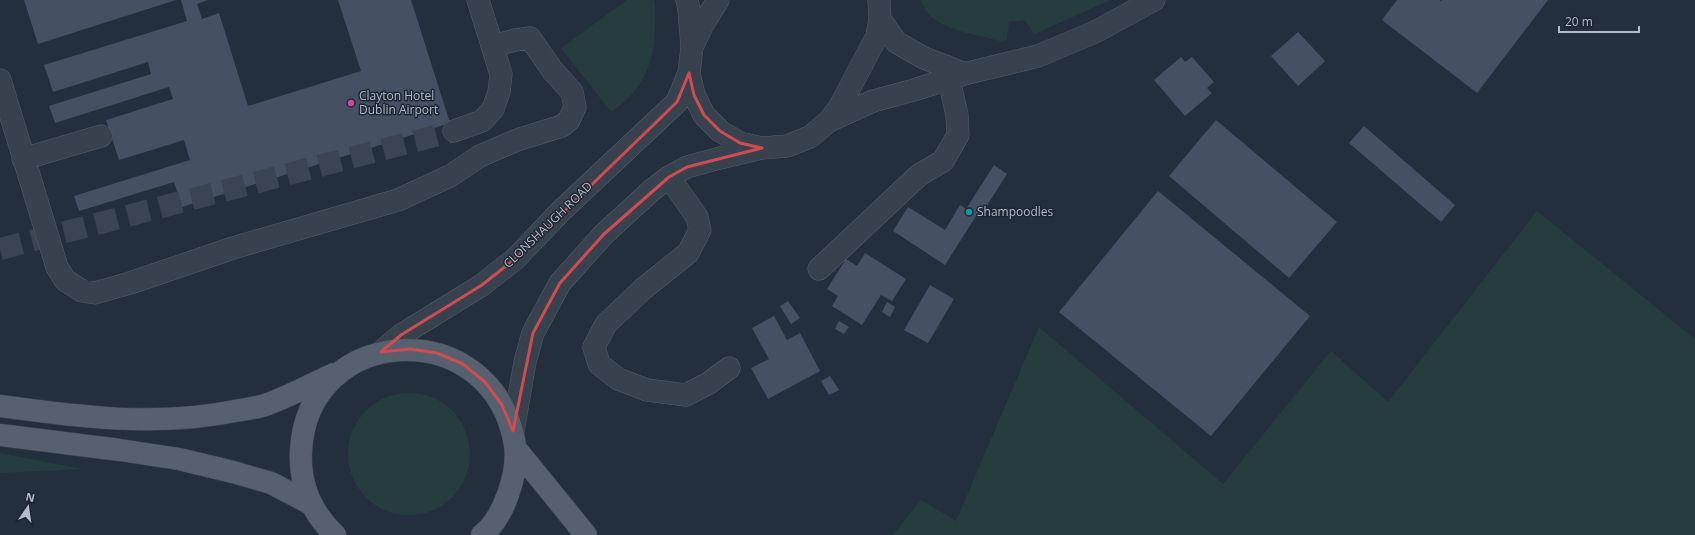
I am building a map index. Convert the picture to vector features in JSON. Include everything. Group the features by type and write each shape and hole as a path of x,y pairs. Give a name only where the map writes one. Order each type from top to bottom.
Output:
{"main road":[{"path":"0,406 64,415 117,420 171,420 216,415 267,405 344,370 362,359 381,352 410,349 437,353 463,364 485,382 502,405 514,440 586,535"},
{"path":"335,535 324,525 311,504 303,484 300,462 301,441 306,421 316,401 324,390 344,370"},
{"path":"0,435 179,459 233,472 270,483 311,504"},
{"path":"482,535 503,508 514,480 514,440"}],"street":[{"path":"454,131 482,121 492,109 499,92 501,74 494,46 478,0"},
{"path":"687,0 690,10 692,48"},
{"name":"CLONSHAUGH ROAD","path":"381,352 401,335 482,285 515,259 561,211 677,102 689,73 692,48 702,26 718,0"},
{"name":"CLONSHAUGH ROAD","path":"829,121 873,101 914,90 953,73 1038,56 1095,32 1154,0"},
{"name":"CLONSHAUGH ROAD","path":"879,10 896,42 953,73"},
{"name":"CLONSHAUGH ROAD","path":"514,440 525,362 533,333 560,284 604,234 652,190 669,177 687,167 762,148 787,146 810,137 829,121 839,108 877,36 879,10"},
{"path":"0,80 57,267 64,280 82,291 95,293 233,248 398,200 450,176 480,156 517,140 562,126 569,120 575,107 572,92 553,71 530,38 494,46"},
{"name":"CLONSHAUGH ROAD","path":"689,73 694,95 704,115 720,131 740,143 762,148"},
{"path":"819,269 919,175 942,161 958,135 953,73"},
{"path":"23,158 101,136"},
{"path":"669,177 697,217 700,230 688,253 643,289 606,324 594,347 599,364 618,379 647,390 686,395 709,383 729,368"}],"highlighted area":[{"path":"689,73 694,95 704,115 720,131 740,143 762,148 687,167 669,177 604,234 560,283 533,333 513,431 502,405 485,382 463,364 437,353 410,349 381,352 401,335 482,285 515,259 677,102"}],"green space":[{"path":"627,0 654,0 655,25 653,51 650,63 639,85 622,104 611,112 561,48"},
{"path":"921,0 1110,0 1034,34 1025,20 1009,22 1007,40 1000,41 965,33 942,24 925,10"},
{"path":"1537,211 1695,339 1695,535 893,535 921,500 956,521 1039,327 1223,484 1331,351 1388,402"},
{"path":"409,393 432,398 452,411 465,431 470,454 465,477 452,497 432,510 409,515 386,510 366,497 353,477 348,454 353,431 366,411 386,398"},
{"path":"0,453 82,469 0,473"}],"building":[{"path":"24,0 176,0 38,44"},
{"name":"Clayton Hotel Dublin Airport","path":"181,0 208,0 197,4 202,19 219,13 248,106 361,71 338,0 411,0 450,123 182,207 174,182 79,211 74,196 190,160 184,140 119,160 106,120 173,99 169,87 55,123 49,106 151,74 148,62 53,92 44,65 187,21"},
{"path":"1397,0 1548,0 1477,93 1382,20"},
{"path":"1298,32 1325,61 1298,86 1271,56"},
{"path":"1181,57 1185,62 1192,57 1214,82 1207,88 1212,93 1185,116 1154,80"},
{"path":"1216,120 1337,222 1289,278 1169,176"},
{"path":"1364,126 1455,205 1441,222 1349,143"},
{"name":"Shampoodles","path":"994,165 1007,174 979,218 976,216 945,265 893,231 908,207 945,230 960,205 966,209"},
{"path":"1158,191 1310,316 1211,436 1059,312"},
{"path":"865,253 906,279 892,301 881,295 862,325 832,306 838,296 827,289 846,259 857,266"},
{"path":"930,285 954,299 928,343 904,330"},
{"path":"788,301 800,318 791,324 780,306"},
{"path":"887,302 895,307 890,317 882,312"},
{"path":"774,316 787,340 800,333 820,371 768,399 751,368 769,359 752,328"},
{"path":"839,321 849,327 844,334 835,329"},
{"path":"830,376 839,390 829,395 821,381"}],"tunnel":[{"path":"0,249 454,131"}],"place":[{"name":"Clayton Hotel Dublin Airport","path":"351,103"},
{"name":"Shampoodles","path":"969,212"}]}
